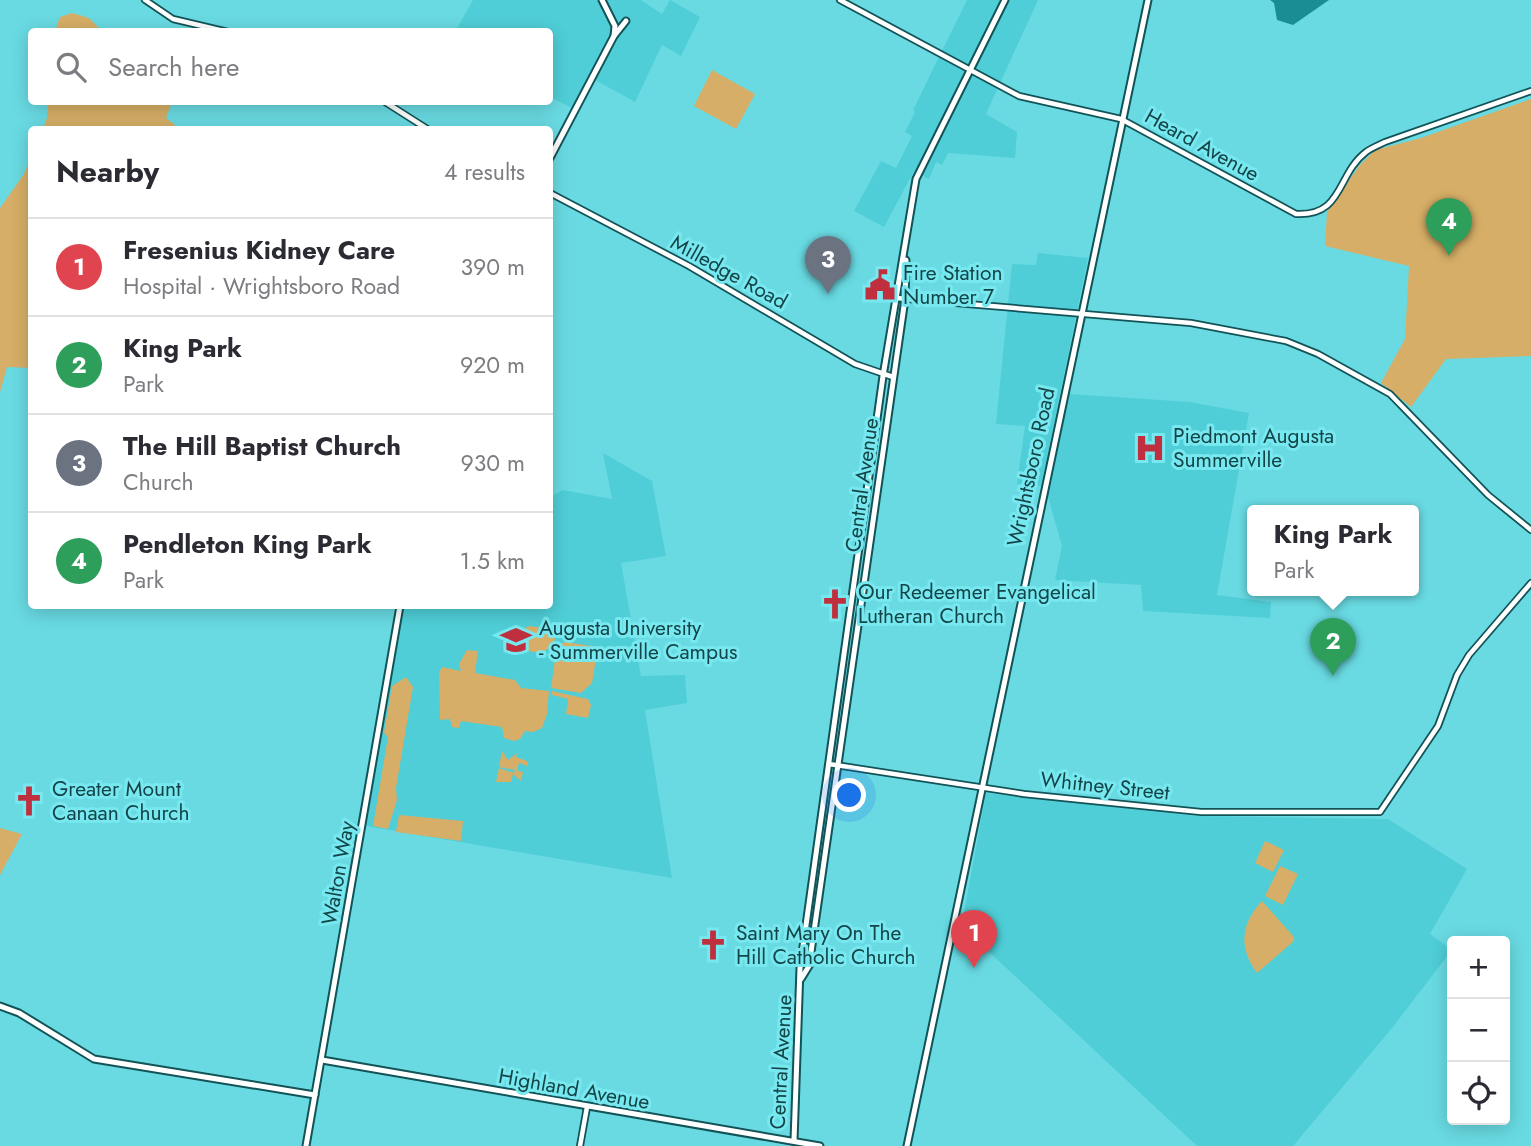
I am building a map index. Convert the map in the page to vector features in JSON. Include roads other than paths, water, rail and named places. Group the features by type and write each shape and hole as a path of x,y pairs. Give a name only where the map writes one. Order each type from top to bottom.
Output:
{"main road":[{"path":"603,0 615,26 614,36"},
{"name":"Central Avenue","path":"793,1144 801,979 883,376 916,179 1005,0"},
{"name":"Wrightsboro Road","path":"907,1146 980,788 1148,0"},
{"path":"553,152 614,36 626,20"},
{"name":"Central Avenue","path":"801,979 809,966 839,765 905,299 906,242"},
{"name":"Walton Way","path":"306,1146 399,609"},
{"path":"0,1006 19,1013 94,1059 315,1095"},
{"name":"Highland Avenue","path":"322,1060 793,1144 820,1146"}],"street":[{"path":"145,0 173,19 211,28"},
{"name":"Heard Avenue","path":"840,0 1027,98 1121,119 1296,214 1315,214 1329,205 1365,152 1385,142 1531,91"},
{"path":"390,105 423,126"},
{"name":"Milledge Road","path":"553,195 689,266 855,363 883,376 893,377"},
{"path":"896,298 1191,323 1278,339 1318,354 1390,394 1488,495 1531,530"},
{"name":"Whitney Street","path":"829,764 980,788 1201,812 1380,813 1438,726 1457,675 1469,655 1531,583"},
{"path":"580,1146 587,1107"}],"place":[{"name":"Pendleton King Park","path":"1449,256"},
{"name":"Fire Station Number 7","path":"880,285"},
{"name":"The Hill Baptist Church","path":"828,294"},
{"name":"Piedmont Augusta Summerville","path":"1150,448"},
{"name":"Our Redeemer Evangelical Lutheran Church","path":"835,604"},
{"name":"Augusta University - Summerville Campus","path":"516,640"},
{"name":"King Park","path":"1333,676"},
{"name":"Greater Mount Canaan Church","path":"29,801"},
{"name":"Saint Mary On The Hill Catholic Church","path":"713,945"},
{"name":"Fresenius Kidney Care","path":"974,968"}]}
